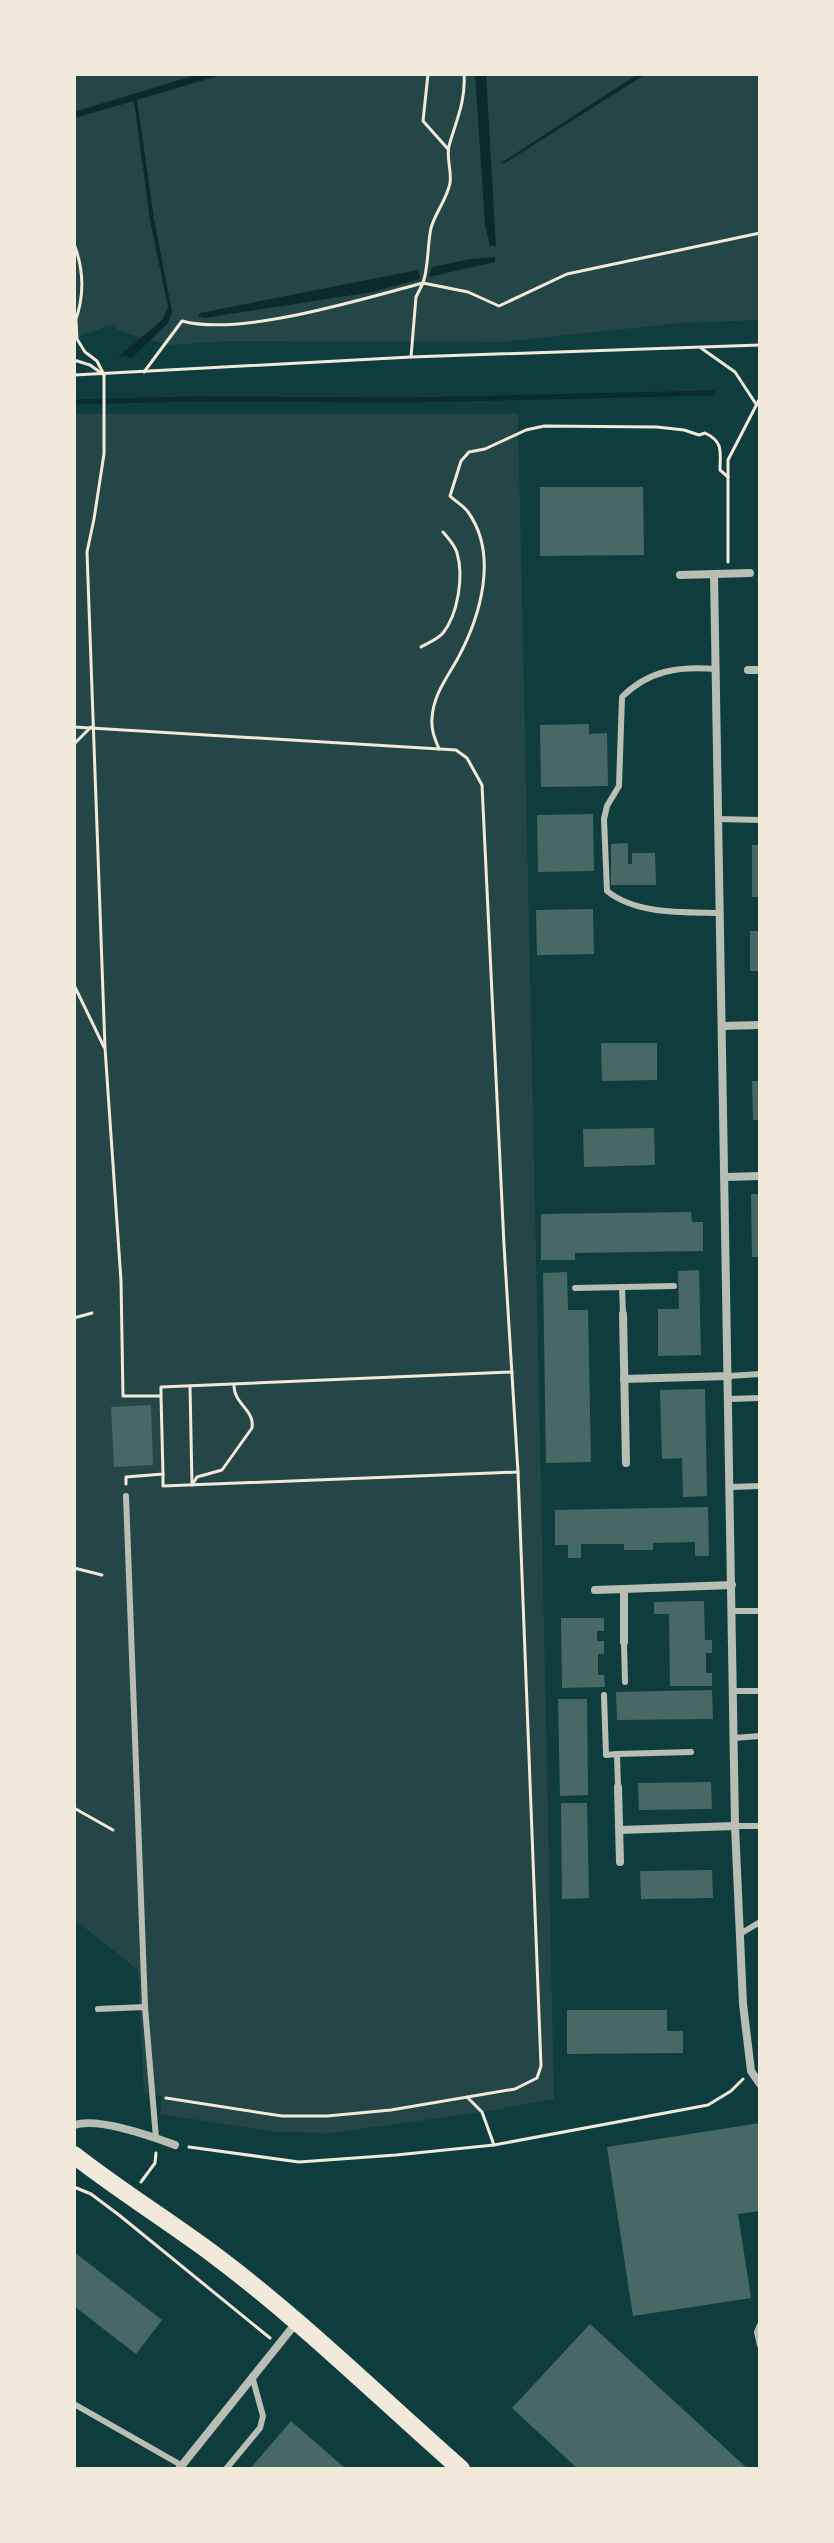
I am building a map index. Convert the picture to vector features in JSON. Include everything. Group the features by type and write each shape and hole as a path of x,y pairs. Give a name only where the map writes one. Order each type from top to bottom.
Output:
{"main road":[{"path":"74,2155 130,2198 213,2254 461,2469"}],"street":[{"path":"680,575 750,573"},
{"path":"714,574 735,1826 743,2004 751,2071 760,2084"},
{"path":"748,670 760,670"},
{"path":"723,1026 760,1025"},
{"path":"726,1177 760,1176"},
{"path":"623,1314 626,1463"},
{"path":"624,1379 729,1376"},
{"path":"595,1590 732,1585"},
{"path":"624,1589 624,1642"},
{"path":"618,1787 620,1862"},
{"path":"620,1830 735,1826"},
{"path":"74,2125 88,2122 175,2145"},
{"path":"180,2467 296,2323"}],"lane":[{"path":"716,669 694,667 668,671 637,682 622,697 619,786 607,806 604,819 607,891 632,903 664,911 720,913"},
{"path":"718,819 760,820"},
{"path":"575,1288 674,1286"},
{"path":"622,1287 623,1314"},
{"path":"729,1376 760,1374"},
{"path":"729,1399 760,1398"},
{"path":"731,1487 760,1486"},
{"path":"126,1496 145,2007 156,2138"},
{"path":"733,1611 760,1611"},
{"path":"624,1642 625,1682"},
{"path":"733,1691 760,1691"},
{"path":"604,1695 606,1755 691,1752"},
{"path":"734,1738 760,1736"},
{"path":"617,1754 618,1787"},
{"path":"735,1826 760,1826"},
{"path":"740,1934 760,1922"},
{"path":"98,2009 145,2007"},
{"path":"760,2325 757,2332 760,2345"},
{"path":"226,2469 260,2428 263,2416 252,2376"},
{"path":"74,2404 180,2467"}],"path":[{"path":"428,74 423,121 448,149"},
{"path":"411,357 416,297 428,267 432,225 440,213 450,184 448,149 465,91 464,74"},
{"path":"144,372 182,321 199,325 250,322 343,304 423,283 468,292 499,306 567,274 760,233"},
{"path":"74,244 83,287 75,323 77,339 85,352 97,361 104,375 104,454 87,552 91,727 105,1048 121,1281 123,1396 161,1396"},
{"path":"74,375 411,357 760,345"},
{"path":"699,347 735,372 756,404"},
{"path":"74,360 90,365 104,375"},
{"path":"729,574 728,460 760,398"},
{"path":"439,749 432,718 438,691 470,633 480,605 484,578 484,559 477,532 468,511 450,496 461,461 469,452 485,449 526,430 544,426 670,427 699,435 705,433 717,440 721,447 720,470 728,477"},
{"path":"421,647 441,636 451,620 461,574 457,550 443,532"},
{"path":"74,727 456,750 467,758 482,785 518,1472 541,2066 537,2078 527,2085 391,2110 327,2116 282,2116 151,2096"},
{"path":"74,744 91,727"},
{"path":"74,985 105,1048"},
{"path":"74,1318 92,1313"},
{"path":"513,1372 161,1387 163,1486 518,1472"},
{"path":"192,1485 197,1477 222,1470 252,1428 253,1421 234,1393 234,1384"},
{"path":"190,1386 192,1485"},
{"path":"126,1496 126,1477 163,1474"},
{"path":"74,1568 102,1575"},
{"path":"74,1808 113,1830"},
{"path":"175,2145 299,2162 494,2145 708,2105 731,2091 751,2071"},
{"path":"467,2097 482,2112 494,2145"},
{"path":"119,2215 155,2163 156,2138"},
{"path":"74,2187 91,2194 119,2215 278,2345"}],"shaded area":[{"path":"74,74 760,74 760,320 680,323 501,342 229,341 169,345 125,333 110,325 74,338"},
{"path":"199,74 224,74 137,100 154,219 172,312 168,323 132,358 121,358 119,356 162,320 168,307 150,220 134,101 74,118 74,112"},
{"path":"475,74 486,74 496,246 490,246 485,225"},
{"path":"638,74 646,74 501,163"},
{"path":"495,257 495,262 429,277 432,267"},
{"path":"418,270 420,279 373,292 204,318 198,316 200,313"},
{"path":"74,414 518,414 554,2099 331,2133 276,2132 160,2114 162,2096 144,2093 138,1970 74,1919"}],"building":[{"path":"540,487 643,487 644,555 540,556"},
{"path":"589,724 589,734 607,733 608,786 541,787 540,725"},
{"path":"593,814 594,871 538,872 537,815"},
{"path":"628,843 628,864 632,864 632,853 655,853 656,885 611,885 611,844"},
{"path":"752,845 760,845 760,897 752,897"},
{"path":"593,909 594,954 537,955 536,910"},
{"path":"750,931 760,931 760,971 750,971"},
{"path":"601,1043 657,1043 657,1080 602,1081"},
{"path":"752,1081 760,1081 760,1120 753,1120"},
{"path":"654,1128 655,1165 584,1167 583,1129"},
{"path":"751,1194 760,1194 760,1257 752,1257"},
{"path":"691,1212 692,1222 703,1222 703,1251 575,1253 575,1260 541,1260 541,1214"},
{"path":"699,1270 701,1355 658,1356 658,1309 679,1309 678,1271"},
{"path":"567,1272 568,1310 588,1310 591,1462 546,1463 543,1273"},
{"path":"705,1389 707,1496 683,1497 682,1458 662,1459 660,1390"},
{"path":"151,1405 153,1465 114,1467 111,1407"},
{"path":"708,1507 709,1556 695,1556 695,1542 653,1543 653,1550 624,1550 624,1544 581,1544 581,1558 568,1558 568,1545 555,1545 555,1510"},
{"path":"704,1601 705,1640 712,1640 712,1653 706,1653 706,1673 712,1673 712,1686 670,1686 669,1614 654,1614 654,1602"},
{"path":"561,1618 604,1618 604,1631 597,1631 597,1641 604,1641 604,1654 598,1654 598,1675 604,1675 605,1687 562,1688"},
{"path":"712,1690 713,1719 617,1720 616,1692"},
{"path":"558,1699 587,1699 588,1795 560,1796"},
{"path":"711,1782 712,1809 639,1810 638,1783"},
{"path":"561,1803 587,1803 589,1898 562,1899"},
{"path":"712,1870 713,1898 641,1899 640,1871"},
{"path":"567,2010 667,2010 667,2031 683,2031 683,2053 567,2054"},
{"path":"760,2123 760,2211 738,2214 751,2298 633,2316 607,2147"},
{"path":"74,2252 162,2320 136,2354 74,2306"},
{"path":"590,2324 748,2469 578,2469 512,2408"},
{"path":"291,2421 346,2469 250,2469"}],"waterway":[{"path":"74,402 408,400 713,393"}]}
